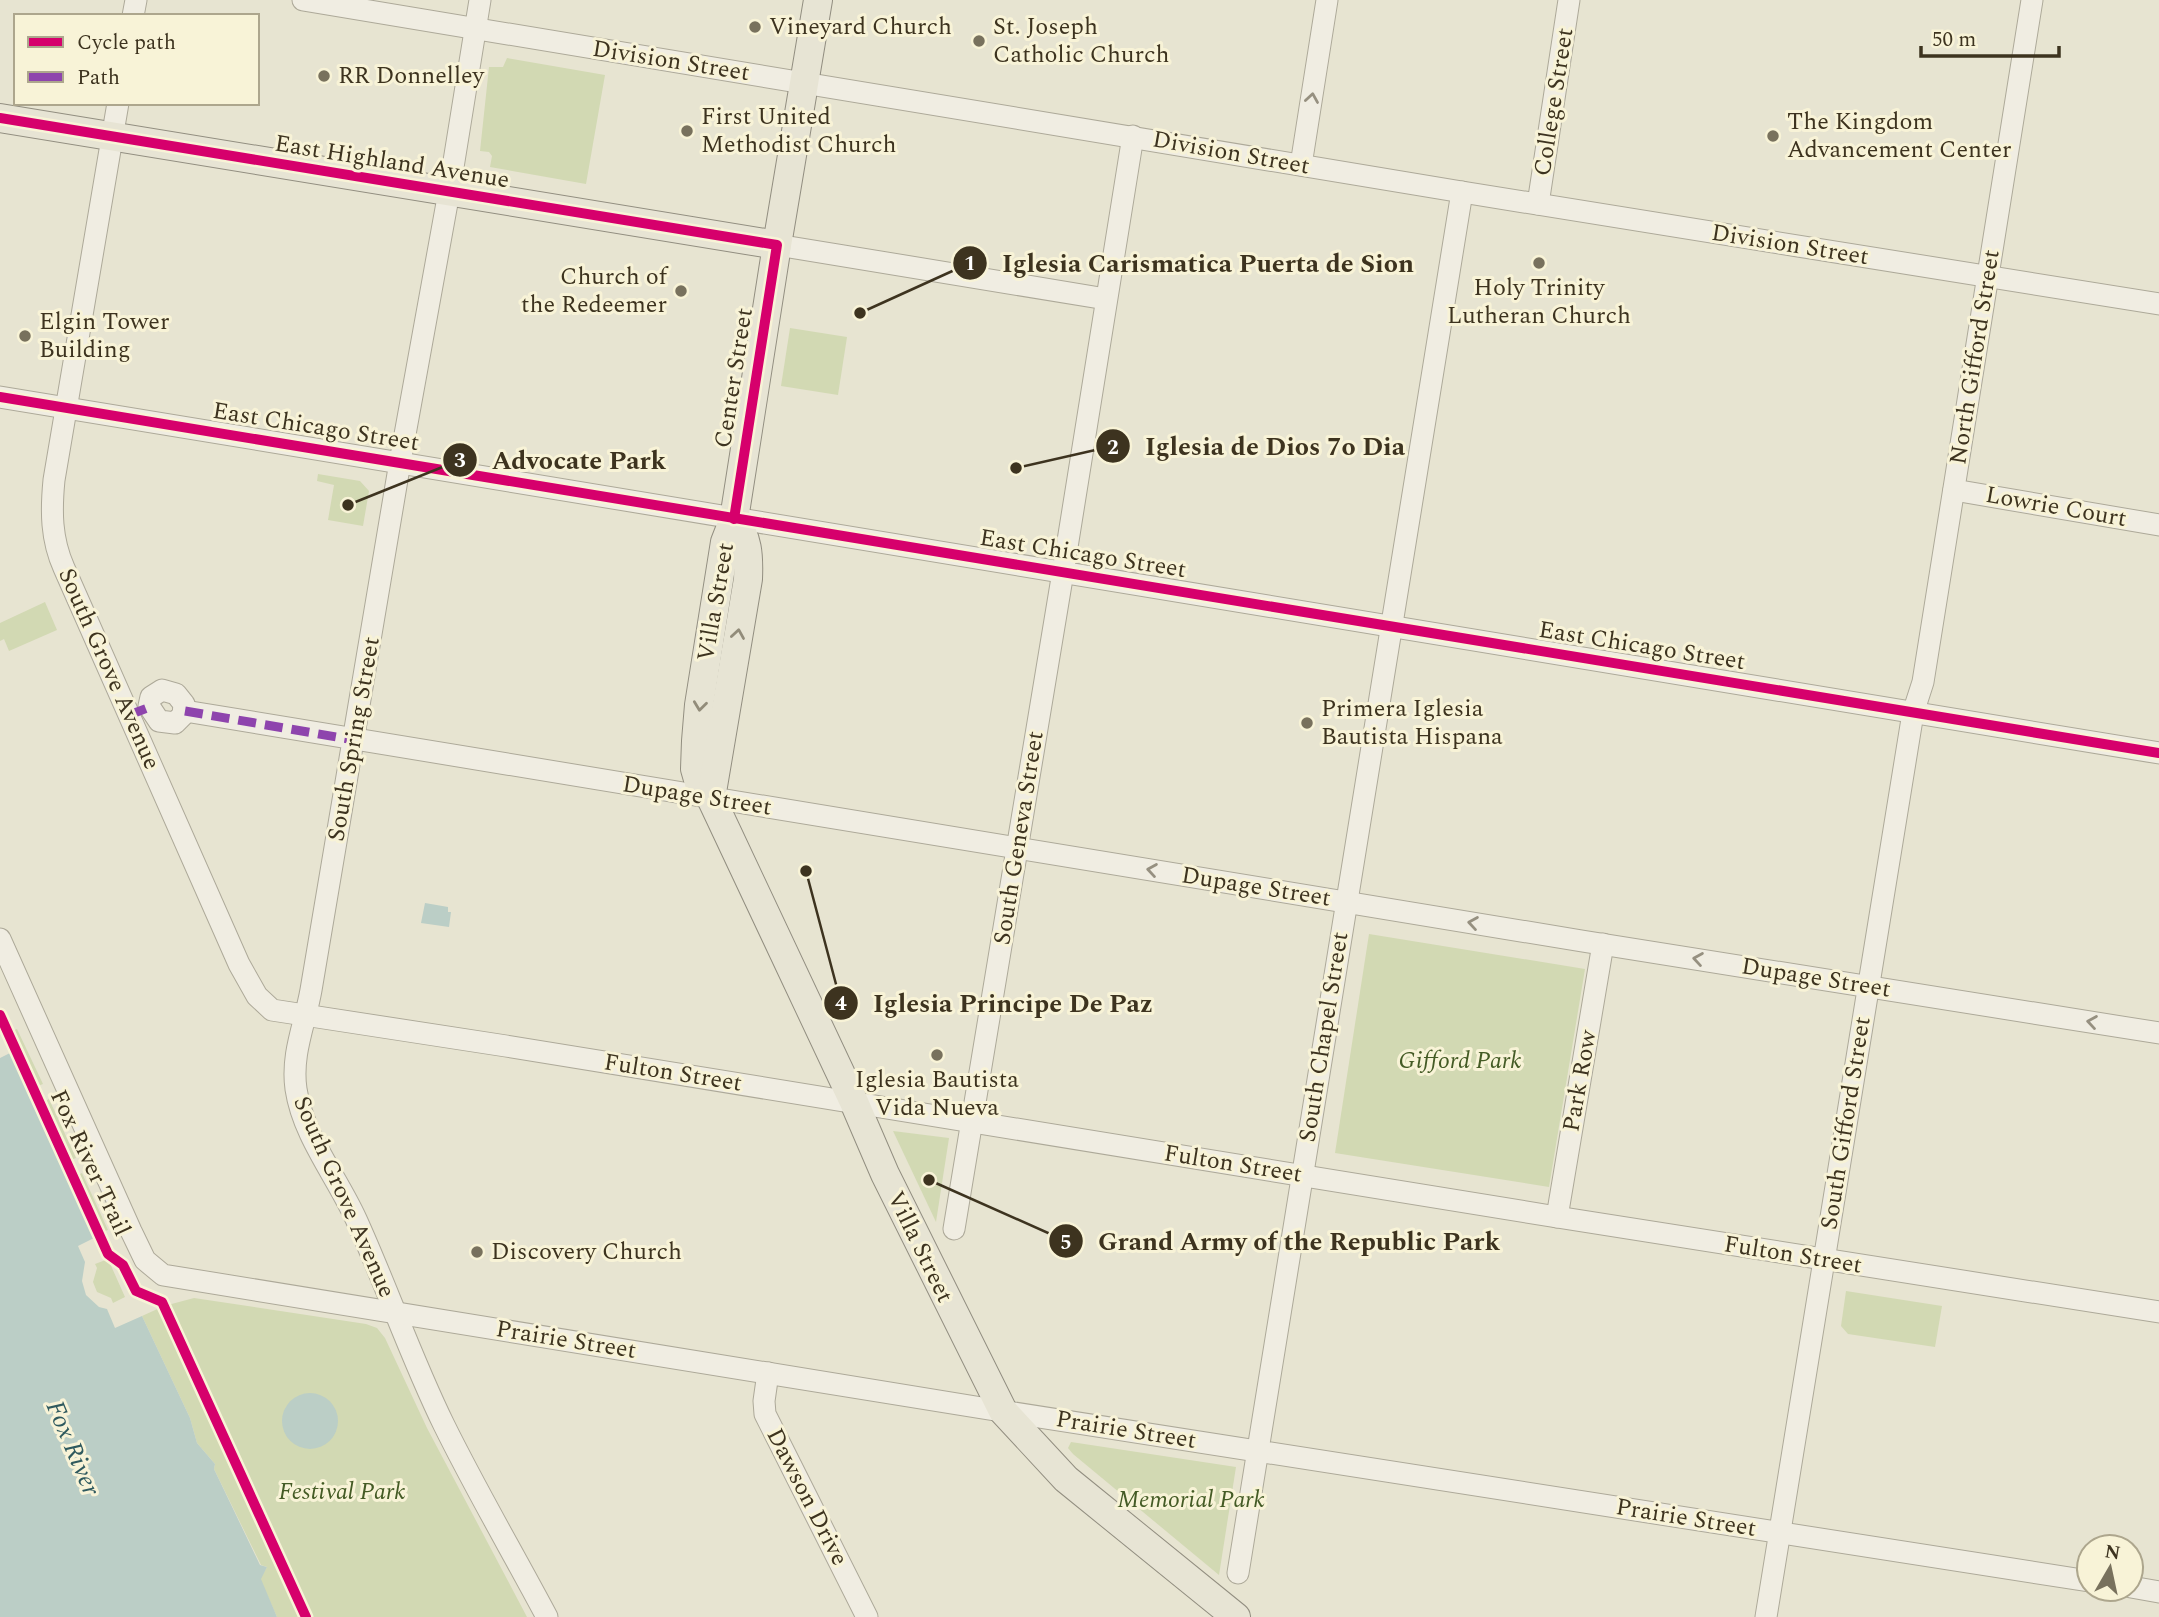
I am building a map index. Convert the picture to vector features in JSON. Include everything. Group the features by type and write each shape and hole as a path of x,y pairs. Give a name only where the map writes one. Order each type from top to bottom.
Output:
{"main road":[{"name":"Center Street","path":"734,519 818,0"},
{"name":"East Highland Avenue","path":"0,118 777,245"},
{"name":"Villa Street","path":"734,519 725,542 706,662 696,741 695,769 699,783 711,798 854,1102 884,1174 1003,1411 1066,1479 1236,1617"}],"street":[{"name":"Division Street","path":"303,0 1462,192 2159,304"},
{"name":"South Spring Street","path":"307,1016 480,0"},
{"path":"1301,165 1327,0"},
{"name":"College Street","path":"1538,204 1569,0"},
{"name":"North Gifford Street","path":"1913,713 1923,682 2032,0"},
{"name":"South Grove Avenue","path":"118,105 54,480 52,528 59,556 234,952 257,996 272,1010 307,1016 296,1046 294,1063 301,1112 356,1218 394,1313 444,1424 547,1617"},
{"name":"South Geneva Street","path":"954,1229 1132,136"},
{"name":"South Chapel Street","path":"1238,1573 1462,192"},
{"name":"East Highland Avenue","path":"777,245 1106,299"},
{"name":"East Chicago Street","path":"0,397 2159,753"},
{"name":"Lowrie Court","path":"1954,490 2159,525"},
{"name":"Dupage Street","path":"129,715 150,707 158,720 169,724 179,721 185,711 2159,1033"},
{"name":"South Gifford Street","path":"1766,1617 1913,713"},
{"name":"Prairie Street","path":"0,939 145,1260 163,1275 1003,1411 2075,1579"},
{"name":"Park Row","path":"1557,1217 1603,944"},
{"name":"Fulton Street","path":"307,1016 2159,1312"},
{"name":"Dawson Drive","path":"768,1373 765,1414 867,1617"}],"green space":[{"path":"507,58 605,75 586,184 490,167 492,156 489,152 480,151 489,67 503,67"},
{"path":"790,328 847,337 838,395 781,386"},
{"path":"318,474 360,481 369,491 363,526 328,520 334,485 317,481"},
{"path":"45,602 57,630 9,651 4,639 0,641 0,623"},
{"name":"Gifford Park","path":"1369,934 1585,969 1549,1187 1335,1153"},
{"path":"17,1029 43,1084 35,1087 30,1077 33,1075 10,1032"},
{"path":"49,1099 76,1158 68,1161 63,1151 65,1149 57,1137 60,1135 55,1126 53,1127 50,1120 52,1118 42,1103"},
{"path":"893,1131 949,1138 936,1222"},
{"path":"82,1173 108,1230 100,1233 96,1217 94,1218 83,1194 85,1192 75,1177"},
{"path":"108,1259 125,1297 113,1303 111,1298 97,1292 93,1282 97,1268 95,1264"},
{"path":"1846,1291 1942,1306 1935,1347 1848,1334 1841,1326"},
{"name":"Festival Park","path":"194,1298 366,1324 377,1328 385,1338 427,1428 527,1617 277,1617 260,1579 267,1567 261,1565 214,1469 215,1464 197,1443 190,1418 142,1316 164,1306"},
{"name":"Memorial Park","path":"1071,1442 1236,1467 1219,1575 1073,1454 1068,1448"}],"water":[{"path":"425,903 448,907 448,912 451,912 449,927 421,923"},
{"name":"Fox River","path":"12,1052 94,1238 78,1246 85,1262 82,1281 86,1295 99,1307 107,1309 115,1328 142,1316 190,1418 197,1443 215,1464 214,1469 260,1565 267,1567 261,1579 277,1617 0,1617 0,1058"},
{"path":"304,1393 316,1393 326,1397 334,1405 338,1421 334,1437 326,1445 316,1449 304,1449 294,1445 286,1437 282,1427 282,1415 286,1405 294,1397"}],"marked path":[{"path":"129,715 150,707"},
{"path":"185,711 354,740"}],"cycle path":[{"path":"0,118 777,245 734,519"},
{"path":"0,397 2159,753"},
{"name":"Fox River Trail","path":"0,1015 108,1254 123,1265 136,1291 162,1302 306,1617"}],"place":[{"name":"Vineyard Church","path":"755,27"},
{"name":"St. Joseph Catholic Church","path":"979,41"},
{"name":"RR Donnelley","path":"324,76"},
{"name":"First United Methodist Church","path":"687,131"},
{"name":"The Kingdom Advancement Center","path":"1773,136"},
{"name":"Holy Trinity Lutheran Church","path":"1539,263"},
{"name":"Church of the Redeemer","path":"681,291"},
{"name":"Iglesia Carismatica Puerta de Sion","path":"860,313"},
{"name":"Elgin Tower Building","path":"25,336"},
{"name":"Iglesia de Dios 7o Dia","path":"1016,468"},
{"name":"Advocate Park","path":"348,505"},
{"name":"Primera Iglesia Bautista Hispana","path":"1307,723"},
{"name":"Iglesia Principe De Paz","path":"806,871"},
{"name":"Iglesia Bautista Vida Nueva","path":"937,1055"},
{"name":"Grand Army of the Republic Park","path":"929,1180"},
{"name":"Discovery Church","path":"477,1252"}]}
